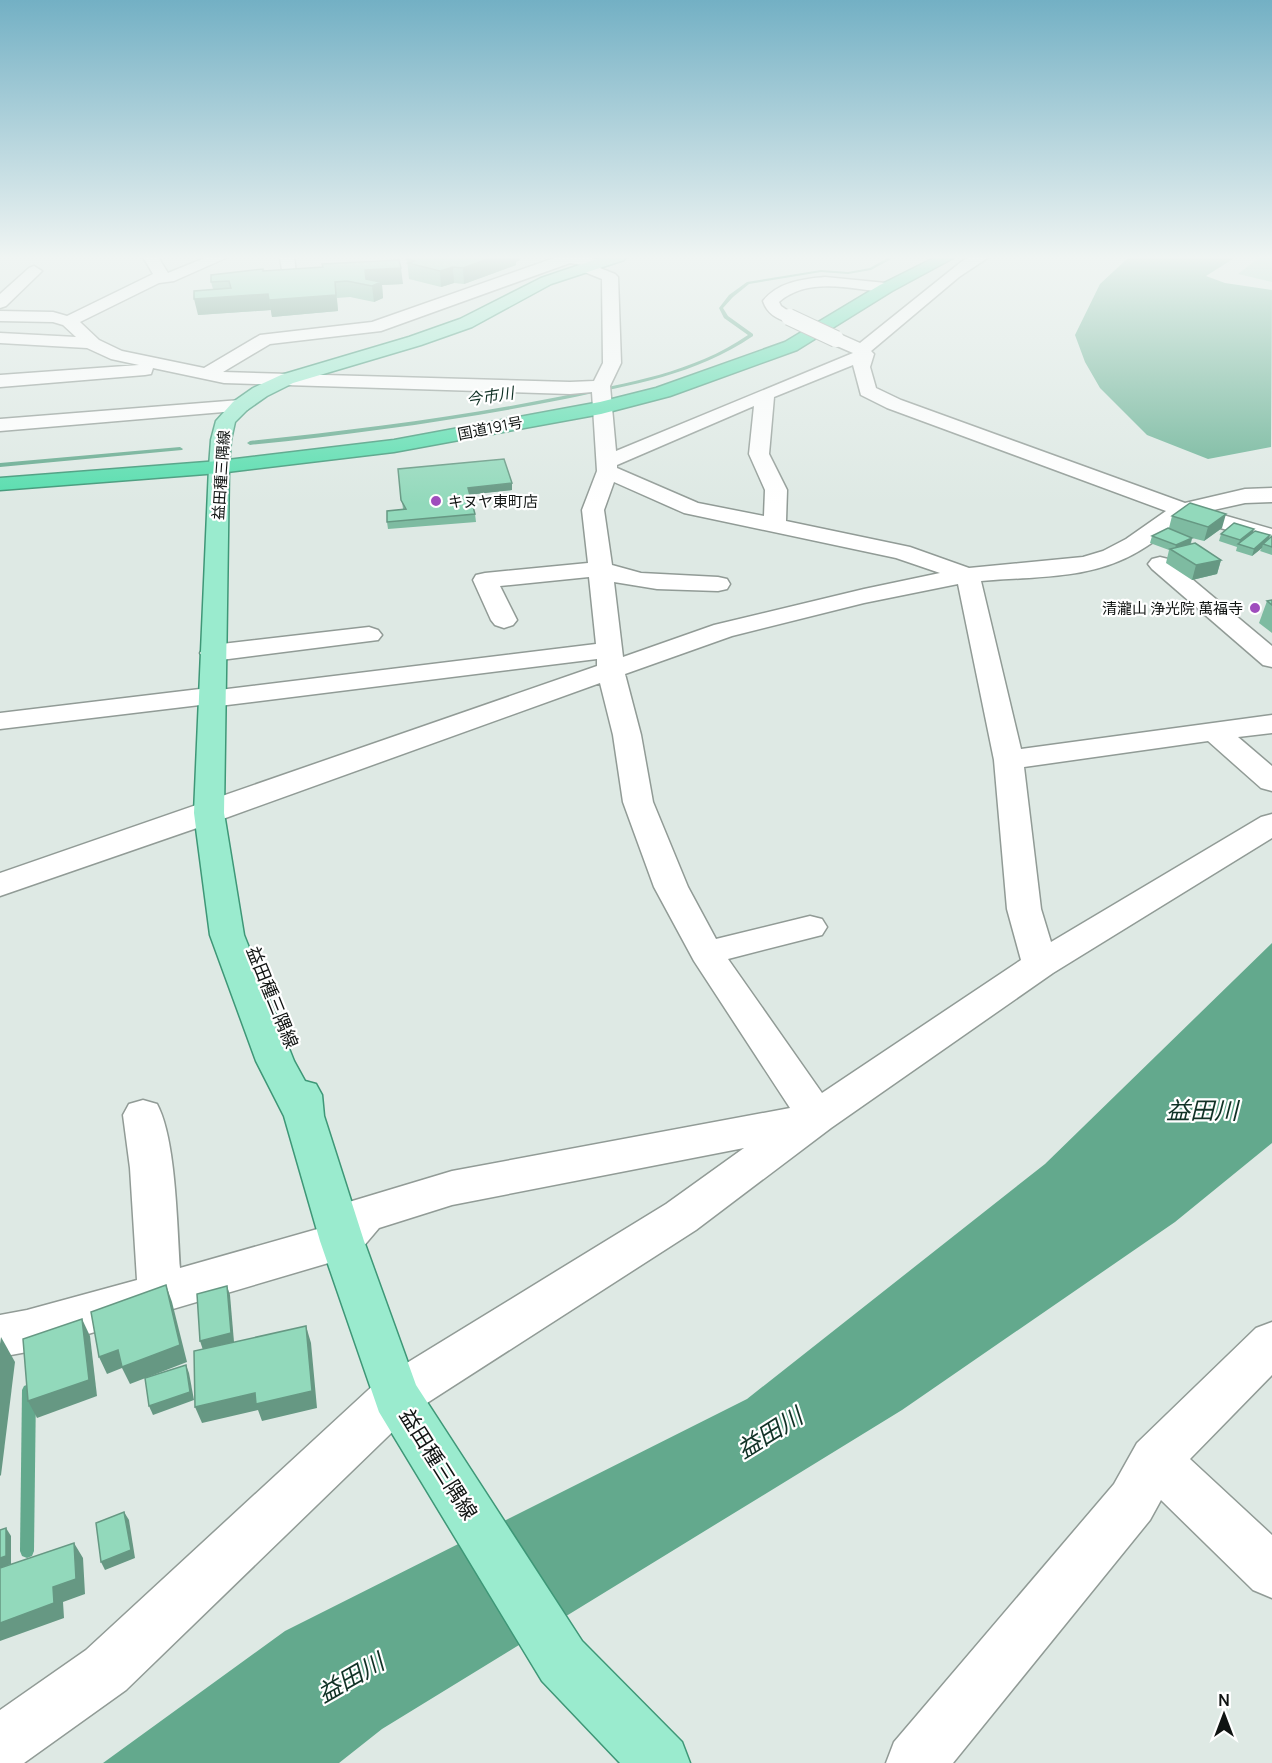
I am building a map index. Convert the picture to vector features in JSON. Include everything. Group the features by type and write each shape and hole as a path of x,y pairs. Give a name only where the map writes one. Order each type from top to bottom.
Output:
{"highway":[{"name":"国道191号","path":"0,484 219,466 394,446 601,408 663,392 732,369 791,346 802,339"}],"main road":[{"name":"益田種三隅線","path":"420,339 287,379 224,389 226,421 221,440 219,466 209,813 227,935 275,1061 304,1116 342,1241 396,1396 562,1661 661,1763"}],"street":[{"path":"43,339 93,344 117,355 171,367 224,389"},
{"path":"88,339 93,344"},
{"path":"224,389 266,339"},
{"path":"611,339 612,363 601,386 607,467 594,510 610,660 627,737 637,800 662,870 706,953 812,1120"},
{"path":"837,339 864,352"},
{"path":"607,467 765,394 864,352 875,339"},
{"path":"864,352 861,367 868,391 894,404 1183,510 1272,536"},
{"path":"0,381 171,367"},
{"path":"0,425 287,379 570,388 601,386"},
{"path":"765,394 759,454 776,490 775,526"},
{"path":"607,467 692,508 902,552 967,575"},
{"path":"0,885 209,813 610,660 864,596 967,575 1085,564 1111,556 1134,544 1183,510 1245,496 1272,495"},
{"path":"1160,564 1272,659"},
{"path":"504,620 485,580 601,569 611,576 630,579 718,584"},
{"path":"967,575 975,600 1009,760 1024,909 1040,964"},
{"path":"213,653 369,635"},
{"path":"0,721 200,697 211,699 610,660"},
{"path":"1009,760 1272,724"},
{"path":"1215,732 1272,782"},
{"path":"0,1745 105,1670 396,1396 681,1217 812,1120 1040,964 1272,824"},
{"path":"706,953 810,927"},
{"path":"143,1115 151,1168 160,1292"},
{"path":"0,1336 27,1331 342,1241 364,1215 452,1188 812,1120"},
{"path":"915,1763 1132,1502 1155,1460 1272,1343"},
{"path":"1155,1460 1272,1571"}],"shaded area":[{"path":"1077,339 1272,339 1271,447 1208,459 1147,435 1100,388 1085,362"}],"water":[{"name":"益田川","path":"1272,943 1272,1143 1175,1222 902,1410 382,1729 339,1763 103,1763 285,1631 747,1399 1045,1164"}],"building":[{"name":"キヌヤ東町店","path":"504,459 512,483 468,488 475,514 387,522 387,511 406,509 401,500 398,469"},
{"path":"1190,503 1226,514 1208,527 1172,516"},
{"path":"1234,523 1254,529 1240,540 1221,534"},
{"path":"1168,528 1192,538 1176,545 1152,536"},
{"path":"1255,531 1270,535 1254,549 1238,544"},
{"path":"1272,536 1272,547 1263,544"},
{"path":"1195,543 1221,560 1196,565 1170,549"},
{"path":"166,1285 180,1345 122,1367 118,1350 99,1357 91,1312"},
{"path":"227,1286 231,1333 200,1341 197,1294"},
{"path":"82,1319 89,1380 28,1401 23,1339"},
{"path":"306,1326 312,1391 256,1404 255,1393 195,1407 194,1351"},
{"path":"186,1365 190,1392 149,1406 145,1378"},
{"path":"124,1512 131,1550 101,1562 96,1523"},
{"path":"6,1528 6,1556 0,1558 0,1530"},
{"path":"74,1543 76,1579 53,1587 54,1603 0,1623 0,1568"}],"waterway":[{"name":"今市川","path":"250,443 457,417 601,390 692,367 713,358 745,339"},
{"name":"今市川","path":"0,465 180,449"},
{"path":"27,1551 29,1390"}],"place":[{"name":"キヌヤ東町店","path":"436,501"},
{"name":"清瀧山 浄光院 萬福寺","path":"1255,608"}]}
